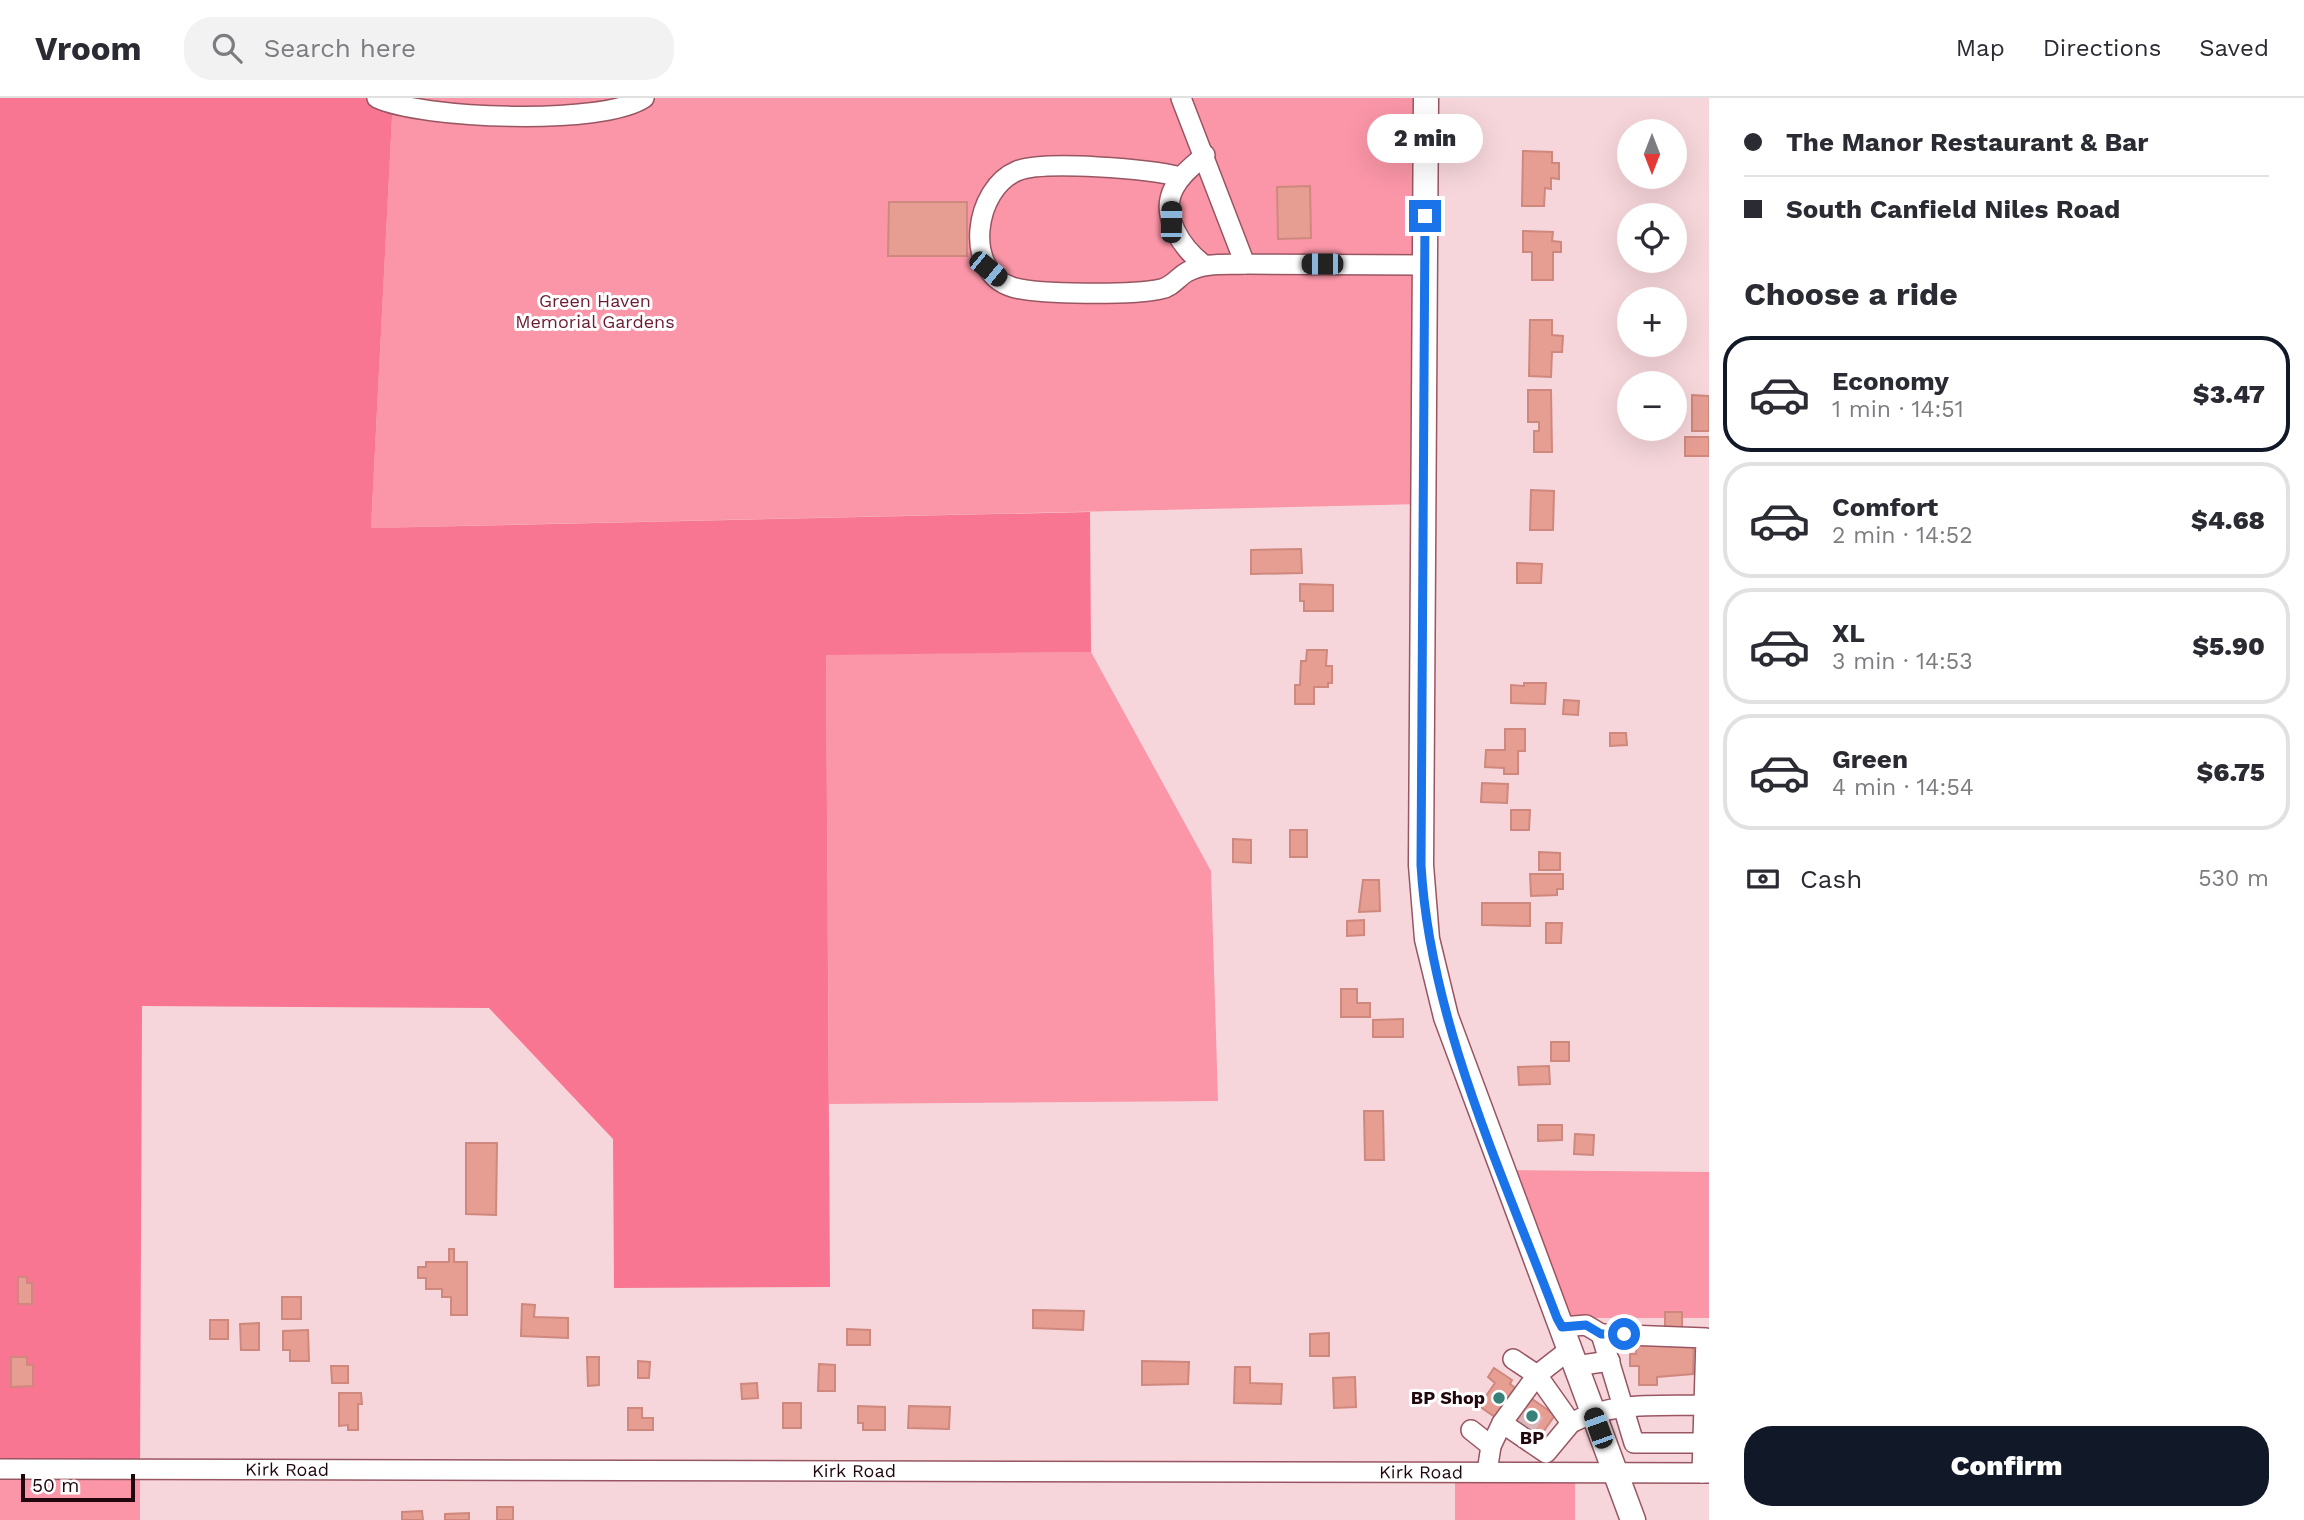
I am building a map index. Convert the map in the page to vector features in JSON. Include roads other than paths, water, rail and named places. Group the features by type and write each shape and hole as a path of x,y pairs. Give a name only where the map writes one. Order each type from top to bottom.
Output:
{"main road":[{"path":"1426,98 1421,865 1427,939 1446,1017 1568,1348 1587,1421 1615,1472 1633,1520"}],"street":[{"path":"377,98 387,103 504,116 574,106 634,105 644,98"},
{"path":"1181,98 1245,264"},
{"path":"1204,265 1186,251 1171,222 1172,191 1181,177 1205,155"},
{"path":"1181,177 1131,169 1020,169 1001,178 985,201 980,228 981,248 988,269 1011,287 1054,291 1163,289 1187,272 1204,265 1425,265"},
{"path":"1487,1472 1491,1446 1502,1423 1537,1375 1568,1348 1586,1325 1601,1334 1706,1338 1706,1473"},
{"path":"1601,1334 1634,1443 1706,1443"},
{"path":"1568,1348 1610,1361"},
{"path":"1513,1359 1537,1375 1545,1400 1587,1421 1630,1427"},
{"path":"1502,1423 1522,1432 1544,1462 1587,1421 1623,1406 1706,1393"},
{"path":"1471,1430 1491,1446"},
{"name":"Kirk Road","path":"0,1469 1487,1472 1544,1462 1615,1472 1706,1473"}],"tunnel":[{"path":"1525,1428 1540,1405"}],"place":[{"name":"BP Shop","path":"1499,1398"},
{"name":"BP","path":"1532,1416"}],"park label":[{"name":"Green Haven Memorial Gardens","path":"595,311"}]}
